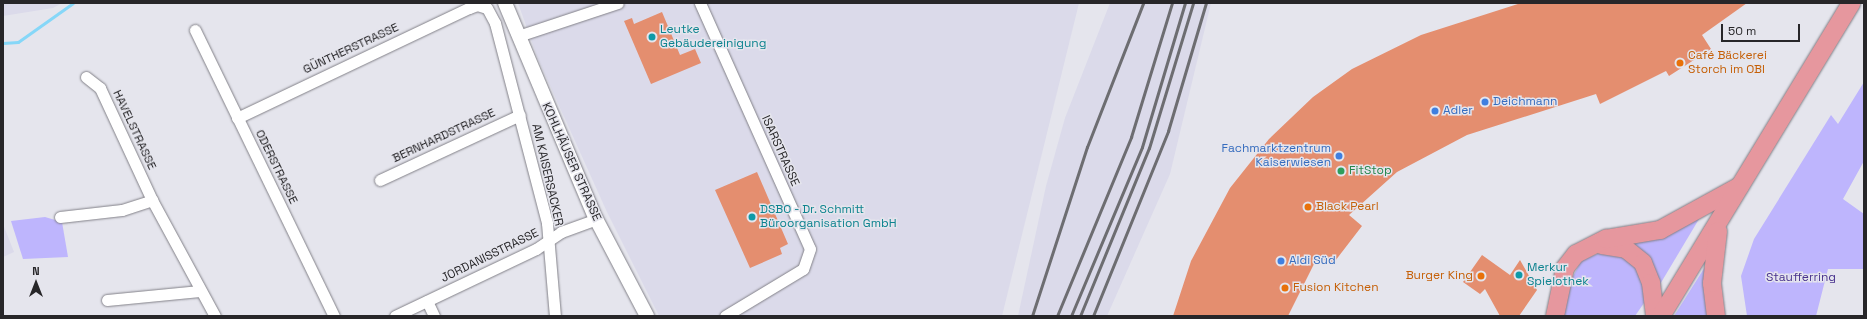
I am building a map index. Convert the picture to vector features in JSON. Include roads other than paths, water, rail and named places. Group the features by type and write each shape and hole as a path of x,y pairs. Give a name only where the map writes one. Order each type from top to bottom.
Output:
{"highway":[{"path":"1661,316 1721,220 1851,3"},
{"path":"1555,316 1565,268 1587,247 1606,239 1660,230 1740,186"},
{"path":"1716,316 1712,284 1721,220"},
{"path":"1587,247 1616,246 1635,255 1648,272 1655,316"}],"street":[{"name":"KOHLHÄUSER STRASSE","path":"505,3 596,219 647,316"},
{"path":"518,36 618,3"},
{"name":"ISARSTRASSE","path":"700,3 810,249 803,269 725,316"},
{"name":"AM KAISERSACKER","path":"477,5 490,9 520,115 547,223 555,316"},
{"name":"GÜNTHERSTRASSE","path":"237,118 477,5"},
{"name":"ODERSTRASSE","path":"195,30 334,316"},
{"name":"HAVELSTRASSE","path":"86,77 100,88 152,200 200,291 216,316"},
{"name":"BERNHARDSTRASSE","path":"380,180 520,115"},
{"path":"60,217 122,210 152,200"},
{"name":"JORDANISSTRASSE","path":"395,316 548,242 561,232 596,219"},
{"path":"107,300 200,291"},
{"path":"427,301 434,316"}],"waterway":[{"path":"3,43 18,42 73,3"}],"railway":[{"path":"1032,316 1087,147 1143,3"},
{"path":"1057,316 1131,137 1172,3"},
{"path":"1071,316 1142,147 1185,3"},
{"path":"1080,316 1149,148 1193,3"},
{"path":"1093,316 1168,131 1206,3"}],"place":[{"name":"Leutke Gebäudereinigung","path":"652,37"},
{"name":"Café Bäckerei Storch im OBI","path":"1680,63"},
{"name":"Deichmann","path":"1485,102"},
{"name":"Adler","path":"1435,111"},
{"name":"Fachmarktzentrum Kaiserwiesen","path":"1339,156"},
{"name":"FitStop","path":"1341,171"},
{"name":"Black Pearl","path":"1308,207"},
{"name":"DSBO - Dr. Schmitt Büroorganisation GmbH","path":"752,217"},
{"name":"Aldi Süd","path":"1281,261"},
{"name":"Merkur Spielothek","path":"1519,275"},
{"name":"Burger King","path":"1481,276"},
{"name":"Fusion Kitchen","path":"1285,288"}],"park label":[{"name":"Staufferring","path":"1801,278"}]}
